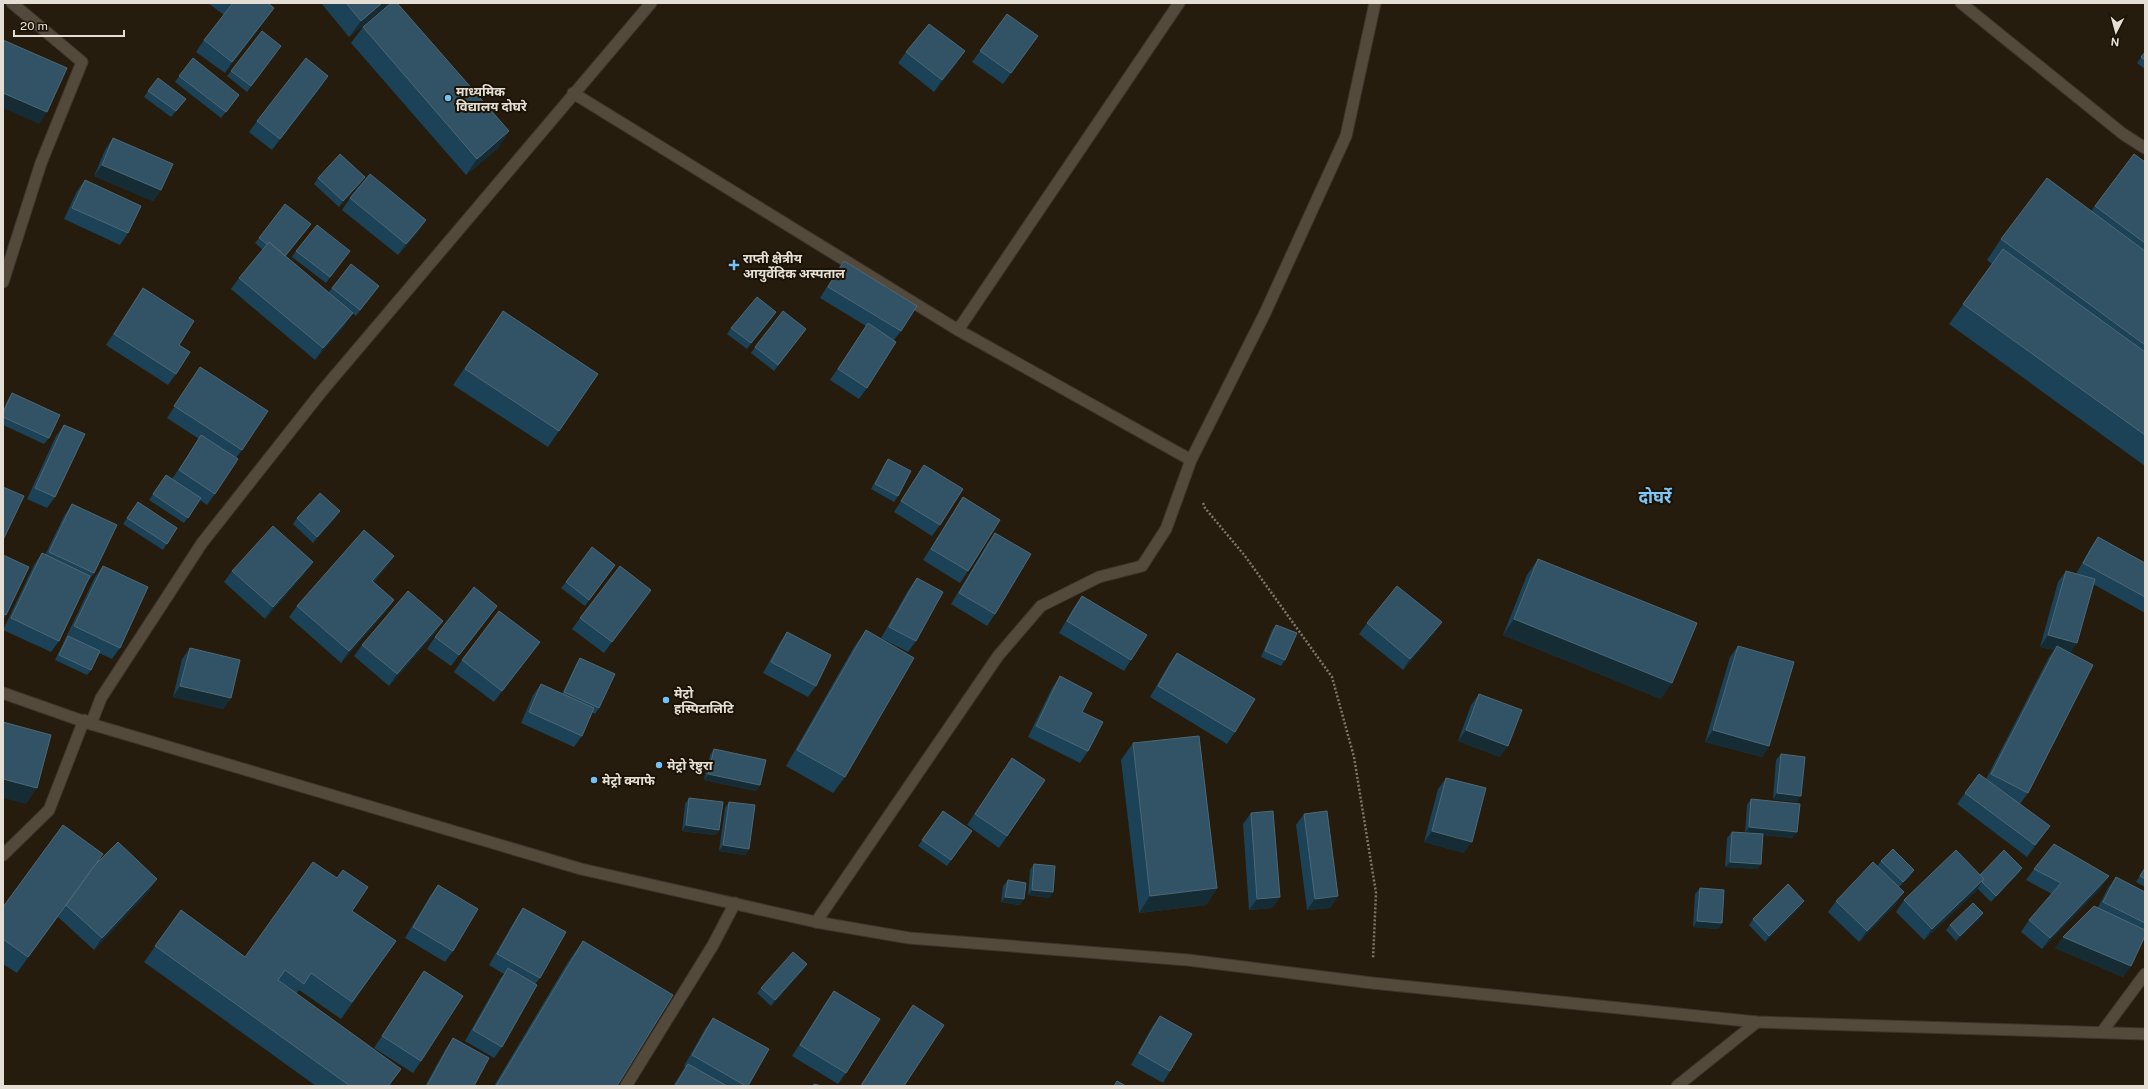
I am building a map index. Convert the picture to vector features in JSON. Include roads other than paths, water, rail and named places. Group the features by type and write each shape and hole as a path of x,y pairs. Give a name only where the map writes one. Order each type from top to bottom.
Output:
{"street":[{"path":"3,282 41,163 82,62 12,3"},
{"path":"3,855 48,810 87,722 202,543 322,391 573,93 651,3"},
{"path":"958,330 1178,3"},
{"path":"816,922 998,656 1041,606 1099,577 1142,566 1166,529 1191,460 1265,313 1346,136 1375,3"},
{"path":"1960,3 2123,134 2145,148"},
{"path":"573,93 958,330 1191,460"},
{"path":"3,693 87,722 581,869 816,922 909,938 1188,960 1372,983 1757,1022 2145,1034"},
{"path":"626,1086 713,945 735,903"},
{"path":"2102,1032 2145,974"},
{"path":"1677,1086 1757,1022"}],"place":[{"name":"माध्यमिक विद्यालय दोघरे","path":"448,98"},
{"name":"राप्ती क्षेत्रीय आयुर्वेदिक अस्पताल","path":"734,265"},
{"name":"मेट्रो हस्पिटालिटि","path":"666,700"},
{"name":"मेट्रो रेष्टुरा","path":"659,765"},
{"name":"मेट्रो क्याफे","path":"594,780"}],"district":[{"name":"दोघर्रे","path":"1655,497"}]}
